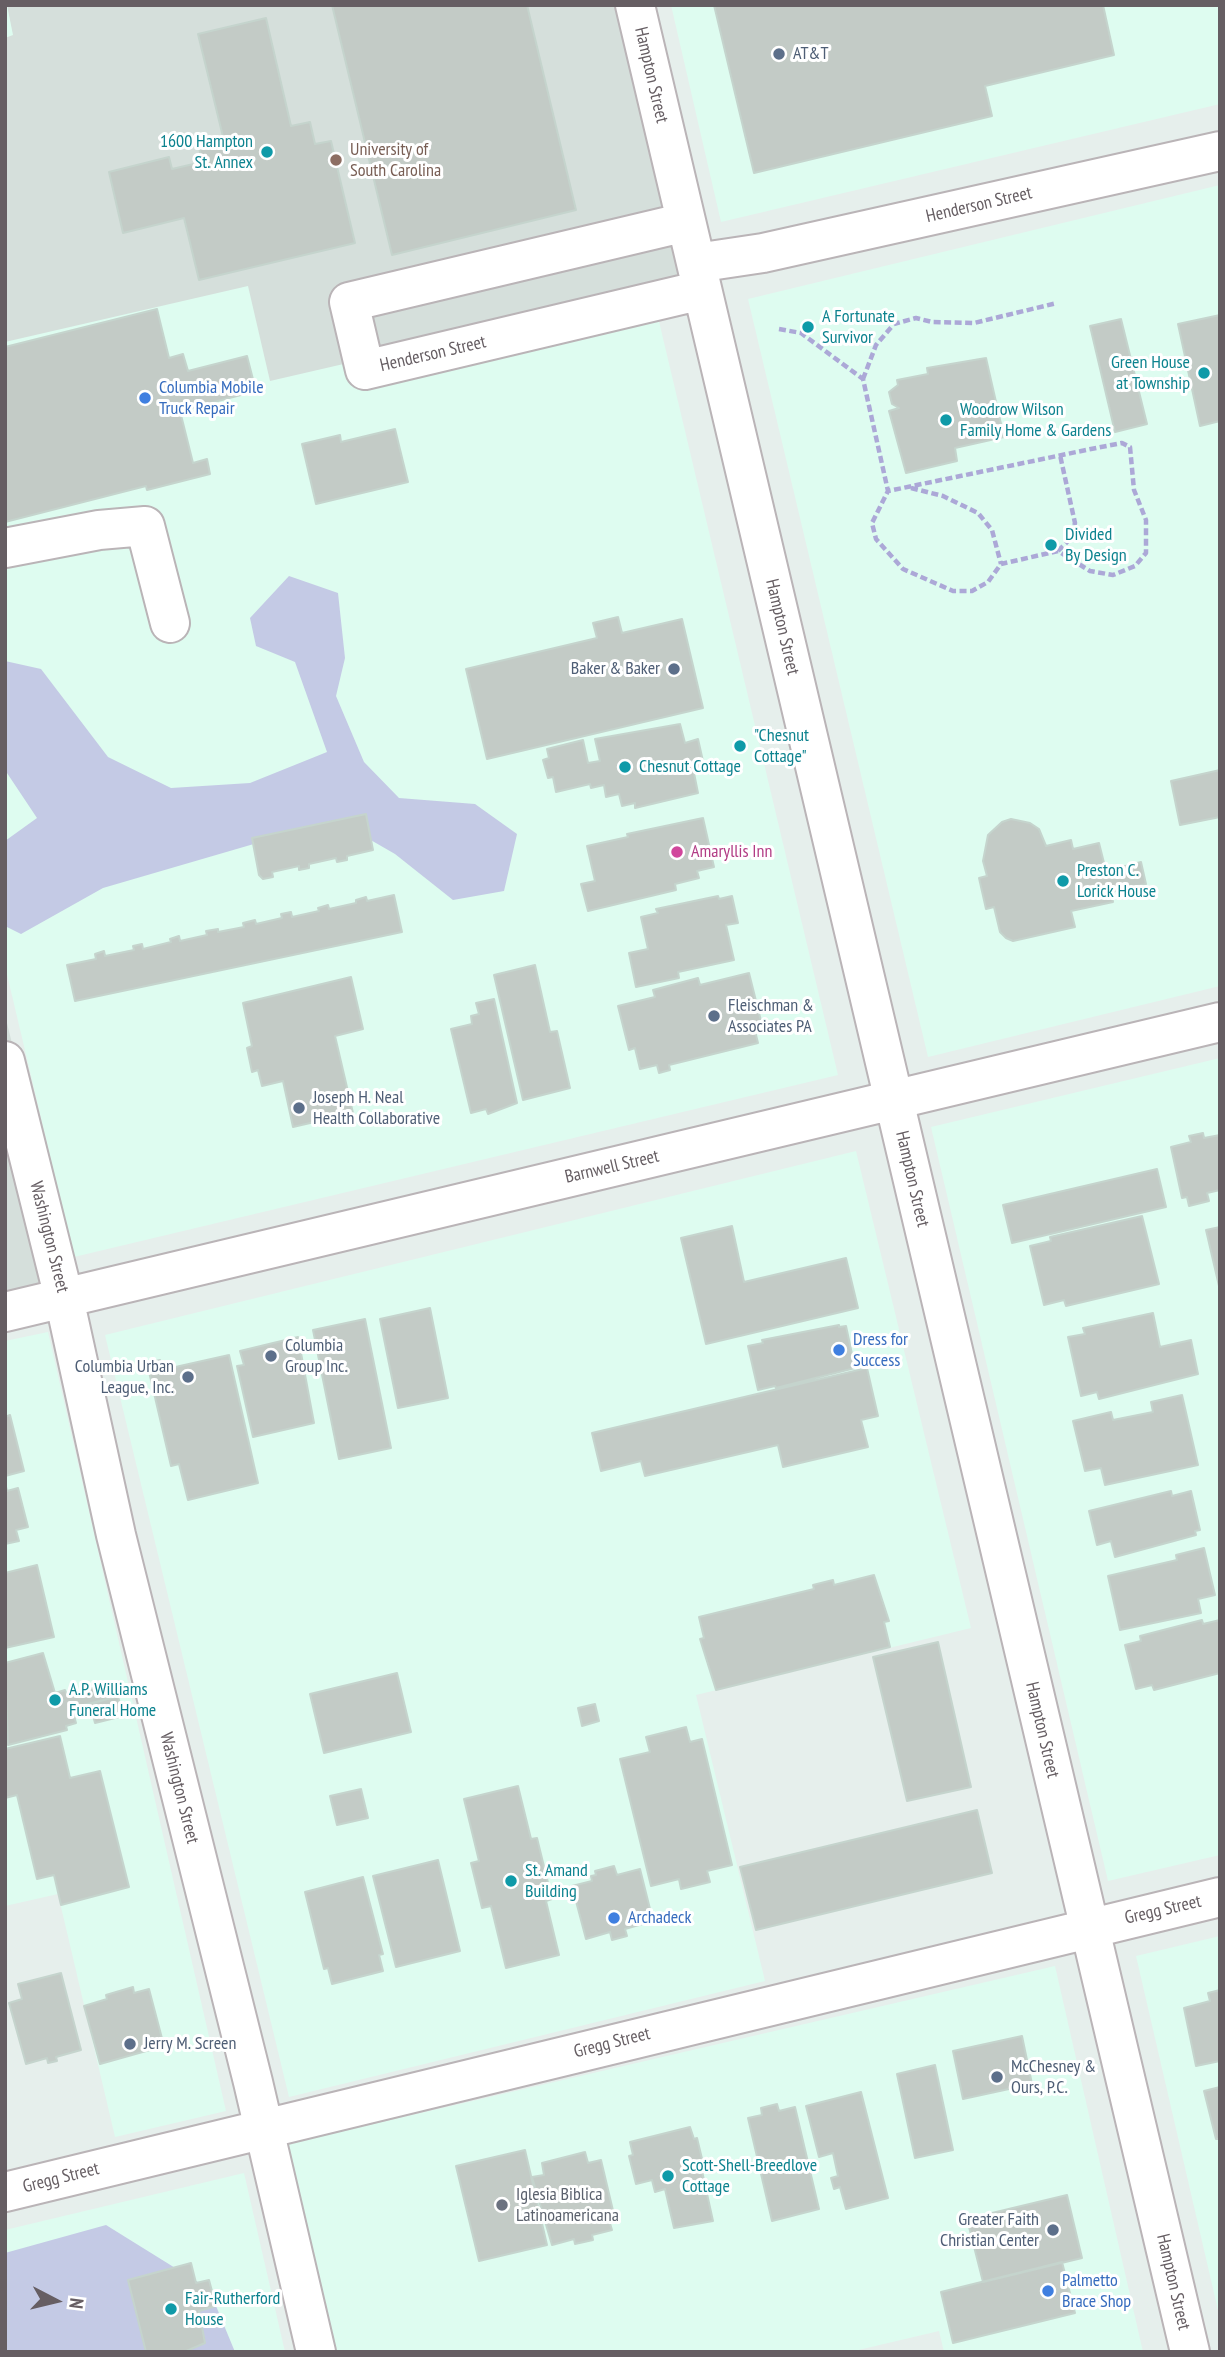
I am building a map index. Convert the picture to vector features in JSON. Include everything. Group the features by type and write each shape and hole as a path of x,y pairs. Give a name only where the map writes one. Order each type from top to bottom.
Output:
{"street":[{"name":"Hampton Street","path":"635,5 1189,2352"},
{"name":"Henderson Street","path":"686,222 349,302 365,370 699,276 764,253 1220,151"},
{"path":"5,548 99,530 145,526 170,623"},
{"name":"Barnwell Street","path":"5,1312 1220,1022"},
{"name":"Washington Street","path":"5,1061 64,1298 116,1535 264,2127 316,2352"},
{"name":"Gregg Street","path":"5,2192 1220,1897"}],"path":[{"path":"1057,303 974,323 932,322 916,317 894,324 876,345 863,379 888,491 872,523 876,539 903,569 953,591 972,591 988,582 1001,564 1058,551 1070,539 1074,523 1060,455"},
{"path":"779,330 801,333 863,379"},
{"path":"888,491 1122,443 1130,447 1133,455 1134,490 1148,533 1146,553 1135,566 1113,575 1090,571 1058,551"},
{"path":"908,487 943,496 978,513 992,530 1001,564"}],"shaded area":[{"path":"5,5 32,5 628,191 838,1075 74,1257 5,966"},
{"name":"University of South Carolina","path":"7,5 630,5 694,283 270,381 248,286 5,342 5,38 13,35"},
{"path":"671,5 1220,5 1220,104 721,222"},
{"path":"1220,185 1220,986 928,1057 748,299"},
{"path":"289,576 338,593 345,658 336,696 364,762 399,798 475,804 517,834 504,891 453,900 395,854 336,820 103,888 21,934 5,926 5,841 37,818 5,770 5,661 41,669 108,757 171,788 250,783 327,752 295,662 256,646 250,618"},
{"path":"5,1015 77,1307 5,1325"},
{"path":"1220,1058 1220,1855 1108,1881 931,1127"},
{"path":"856,1151 971,1628 696,1695 765,1981 289,2097 105,1335"},
{"path":"48,1332 226,2111 115,2137 58,1894 5,1906 5,1341"},
{"path":"1220,1936 1220,2319 1136,1956"},
{"path":"1055,1966 1143,2352 944,2352 939,2331 850,2352 334,2352 287,2144"},
{"path":"244,2173 285,2352 17,2352 5,2303 5,2230"},
{"path":"106,2225 209,2289 235,2352 5,2352 5,2253"}],"building":[{"path":"332,5 527,5 576,210 392,255"},
{"path":"714,5 1103,5 1114,55 985,86 992,116 754,173"},
{"name":"1600 Hampton St. Annex","path":"266,18 291,126 310,122 315,144 331,141 355,243 199,280 184,218 123,233 109,172 169,157 172,169 202,162 199,147 224,141 198,34"},
{"path":"157,309 169,358 183,354 188,371 247,356 256,391 180,411 193,463 207,459 210,474 147,490 146,486 5,522 5,347"},
{"name":"Green House at Township","path":"1220,315 1220,421 1200,426 1178,324"},
{"path":"1121,319 1147,424 1115,432 1090,326"},
{"name":"Woodrow Wilson Family Home & Gardens","path":"986,358 1004,437 955,448 957,461 906,473 889,411 899,408 892,404 889,392 898,385 897,380 928,374 927,368"},
{"path":"395,429 408,482 316,504 302,444 340,435 341,442"},
{"path":"618,617 622,633 682,619 703,708 487,759 466,669 597,638 593,623"},
{"name":"Chesnut Cottage","path":"680,724 685,743 698,739 705,770 694,773 698,793 635,808 635,803 622,806 619,794 606,797 604,785 591,788 590,784 556,792 553,777 548,778 543,760 549,758 547,749 583,740 588,763 600,761 595,739"},
{"path":"1220,770 1220,817 1180,825 1171,781"},
{"path":"366,814 373,850 347,856 347,860 337,862 336,858 309,864 309,868 299,870 299,866 272,872 273,877 263,879 259,875 252,838"},
{"path":"703,818 714,867 697,871 699,878 675,884 676,890 588,911 581,884 595,881 587,846 628,837 627,834"},
{"name":"Preston C. Lorick House","path":"1011,819 1030,823 1039,829 1046,846 1071,840 1073,849 1099,843 1106,871 1141,862 1146,884 1111,892 1113,902 1071,911 1075,927 1013,941 1006,938 1000,932 994,907 986,909 979,878 987,876 983,861 988,835 1002,822"},
{"path":"394,895 402,932 75,1001 67,965 96,959 95,954 104,951 105,956 134,950 133,946 142,944 143,949 171,942 170,939 179,936 180,941 207,935 206,931 218,929 218,932 244,927 243,923 255,920 256,924 282,918 281,914 291,912 292,917 319,911 318,908 328,905 329,909 356,903 356,900 366,897 367,901"},
{"path":"718,896 719,899 732,896 738,923 726,925 734,960 678,972 679,978 636,987 629,953 648,949 641,917 658,913 656,909"},
{"path":"535,965 550,1032 557,1031 570,1088 523,1100 494,975"},
{"path":"749,973 761,1021 753,1023 758,1043 669,1065 670,1070 659,1073 657,1065 640,1069 635,1048 629,1050 618,1006 655,997 653,990 698,978 700,985"},
{"path":"351,977 363,1029 335,1036 353,1113 293,1127 283,1081 262,1086 258,1070 252,1072 247,1048 252,1046 243,1003"},
{"path":"494,999 517,1103 488,1114 486,1109 471,1113 451,1029 472,1024 471,1016 479,1014 476,1003"},
{"path":"1203,1133 1204,1138 1220,1135 1220,1190 1207,1193 1209,1201 1189,1206 1187,1197 1182,1198 1171,1147 1191,1142 1189,1136"},
{"path":"1157,1169 1166,1207 1012,1243 1003,1205"},
{"path":"1142,1216 1159,1284 1066,1306 1064,1300 1044,1305 1030,1246 1051,1241 1050,1237"},
{"path":"732,1226 744,1282 846,1258 858,1308 706,1344 681,1238"},
{"path":"1220,1227 1220,1286 1219,1286 1206,1230"},
{"path":"430,1308 448,1398 398,1408 380,1319"},
{"path":"1153,1313 1160,1347 1191,1340 1198,1374 1099,1399 1097,1392 1081,1396 1068,1337 1085,1334 1083,1328"},
{"path":"365,1319 391,1448 339,1459 313,1330"},
{"path":"839,1325 846,1326 855,1368 758,1390 748,1346 763,1343 762,1340"},
{"path":"298,1337 314,1423 253,1437 237,1366 244,1365 240,1351"},
{"path":"229,1355 258,1483 188,1500 179,1464 171,1466 147,1363 160,1360 162,1370"},
{"path":"867,1368 878,1416 861,1420 868,1447 783,1467 778,1445 645,1476 641,1461 601,1471 592,1433"},
{"path":"1182,1395 1198,1465 1105,1485 1101,1468 1085,1471 1073,1421 1111,1412 1113,1420 1153,1412 1151,1402"},
{"path":"10,1415 24,1471 5,1476 5,1417"},
{"path":"5,1483 7,1491 18,1488 28,1527 16,1530 19,1541 5,1544"},
{"path":"1171,1491 1172,1496 1191,1491 1200,1530 1195,1531 1196,1535 1115,1557 1111,1541 1097,1545 1089,1511"},
{"path":"1204,1548 1215,1595 1198,1599 1201,1613 1120,1630 1108,1576 1177,1560 1176,1555"},
{"path":"37,1565 54,1637 5,1648 5,1573"},
{"path":"874,1575 889,1621 884,1622 890,1647 716,1690 700,1639 704,1638 699,1617 814,1589 813,1585 833,1580 834,1585"},
{"path":"1202,1620 1203,1624 1220,1620 1220,1673 1154,1690 1152,1685 1136,1689 1125,1645 1141,1641 1140,1636"},
{"path":"938,1642 971,1787 907,1801 873,1657"},
{"name":"A.P. Williams Funeral Home","path":"43,1653 55,1693 65,1690 67,1695 119,1681 123,1695 72,1708 76,1723 66,1726 67,1730 8,1745 5,1663"},
{"path":"397,1673 411,1732 324,1753 310,1694"},
{"path":"118,1696 123,1716 95,1723 90,1704"},
{"path":"595,1704 599,1721 582,1726 578,1708"},
{"path":"686,1727 690,1742 702,1739 732,1865 707,1871 710,1882 681,1889 679,1879 651,1886 620,1759 650,1752 646,1737"},
{"path":"60,1736 70,1778 100,1771 129,1887 61,1905 54,1875 37,1879 17,1795 5,1798 5,1749"},
{"name":"St. Amand Building","path":"518,1786 531,1839 537,1838 552,1899 546,1901 559,1955 506,1968 491,1906 482,1908 471,1863 479,1861 464,1799"},
{"path":"361,1789 368,1818 337,1825 330,1796"},
{"path":"977,1810 992,1873 756,1930 740,1867"},
{"path":"438,1860 460,1951 396,1967 373,1876"},
{"path":"614,1866 617,1875 640,1869 653,1921 625,1929 627,1936 612,1940 610,1932 586,1939 572,1886 592,1881 591,1876 596,1875 595,1871"},
{"path":"363,1877 383,1954 379,1955 383,1971 332,1984 328,1968 324,1969 305,1892"},
{"path":"61,1973 81,2050 56,2057 57,2061 48,2063 47,2058 26,2064 9,2003 22,1999 18,1984"},
{"path":"133,1987 134,1993 149,1989 164,2046 100,2064 84,2006 107,1999 106,1995"},
{"path":"1220,1990 1220,2061 1196,2066 1184,2008 1210,2001 1208,1993"},
{"path":"1022,2036 1032,2084 963,2099 953,2051"},
{"path":"935,2065 953,2150 915,2158 897,2074"},
{"path":"1220,2087 1220,2139 1216,2139 1204,2091"},
{"path":"861,2092 888,2198 846,2209 840,2187 834,2189 831,2178 838,2176 833,2153 819,2157 806,2106"},
{"path":"777,2104 779,2111 795,2107 819,2209 772,2221 748,2118 762,2115 761,2108"},
{"name":"Scott-Shell-Breedlove Cottage","path":"690,2127 694,2139 697,2138 713,2221 674,2228 665,2189 655,2192 652,2180 636,2184 629,2156 633,2155 630,2142"},
{"name":"Iglesia Biblica Latinoamericana","path":"525,2150 547,2245 479,2261 456,2166"},
{"path":"585,2152 588,2163 601,2160 615,2219 609,2220 612,2230 592,2235 593,2240 575,2244 574,2239 552,2245 532,2177 544,2175 542,2163"},
{"path":"1067,2195 1082,2258 983,2282 967,2219"},
{"path":"1062,2262 1075,2313 953,2343 941,2292"},
{"name":"Fair-Rutherford House","path":"191,2263 196,2283 209,2280 216,2306 199,2311 205,2343 184,2352 146,2352 128,2280"}],"place":[{"name":"AT&T","path":"779,54"},
{"name":"1600 Hampton St. Annex","path":"267,152"},
{"name":"University of South Carolina","path":"336,160"},
{"name":"A Fortunate Survivor","path":"808,327"},
{"name":"Green House at Township","path":"1204,373"},
{"name":"Columbia Mobile Truck Repair","path":"145,398"},
{"name":"Woodrow Wilson Family Home & Gardens","path":"946,420"},
{"name":"Divided By Design","path":"1051,545"},
{"name":"Baker & Baker","path":"674,669"},
{"name":"\"Chesnut Cottage\"","path":"740,746"},
{"name":"Chesnut Cottage","path":"625,767"},
{"name":"Amaryllis Inn","path":"677,852"},
{"name":"Preston C. Lorick House","path":"1063,881"},
{"name":"Fleischman & Associates PA","path":"714,1016"},
{"name":"Joseph H. Neal Health Collaborative","path":"299,1108"},
{"name":"Dress for Success","path":"839,1350"},
{"name":"Columbia Group Inc.","path":"271,1356"},
{"name":"Columbia Urban League, Inc.","path":"188,1377"},
{"name":"A.P. Williams Funeral Home","path":"55,1700"},
{"name":"St. Amand Building","path":"511,1881"},
{"name":"Archadeck","path":"614,1918"},
{"name":"Jerry M. Screen","path":"130,2044"},
{"name":"McChesney & Ours, P.C.","path":"997,2077"},
{"name":"Scott-Shell-Breedlove Cottage","path":"668,2176"},
{"name":"Iglesia Biblica Latinoamericana","path":"502,2205"},
{"name":"Greater Faith Christian Center","path":"1053,2230"},
{"name":"Palmetto Brace Shop","path":"1048,2291"},
{"name":"Fair-Rutherford House","path":"171,2309"}]}
